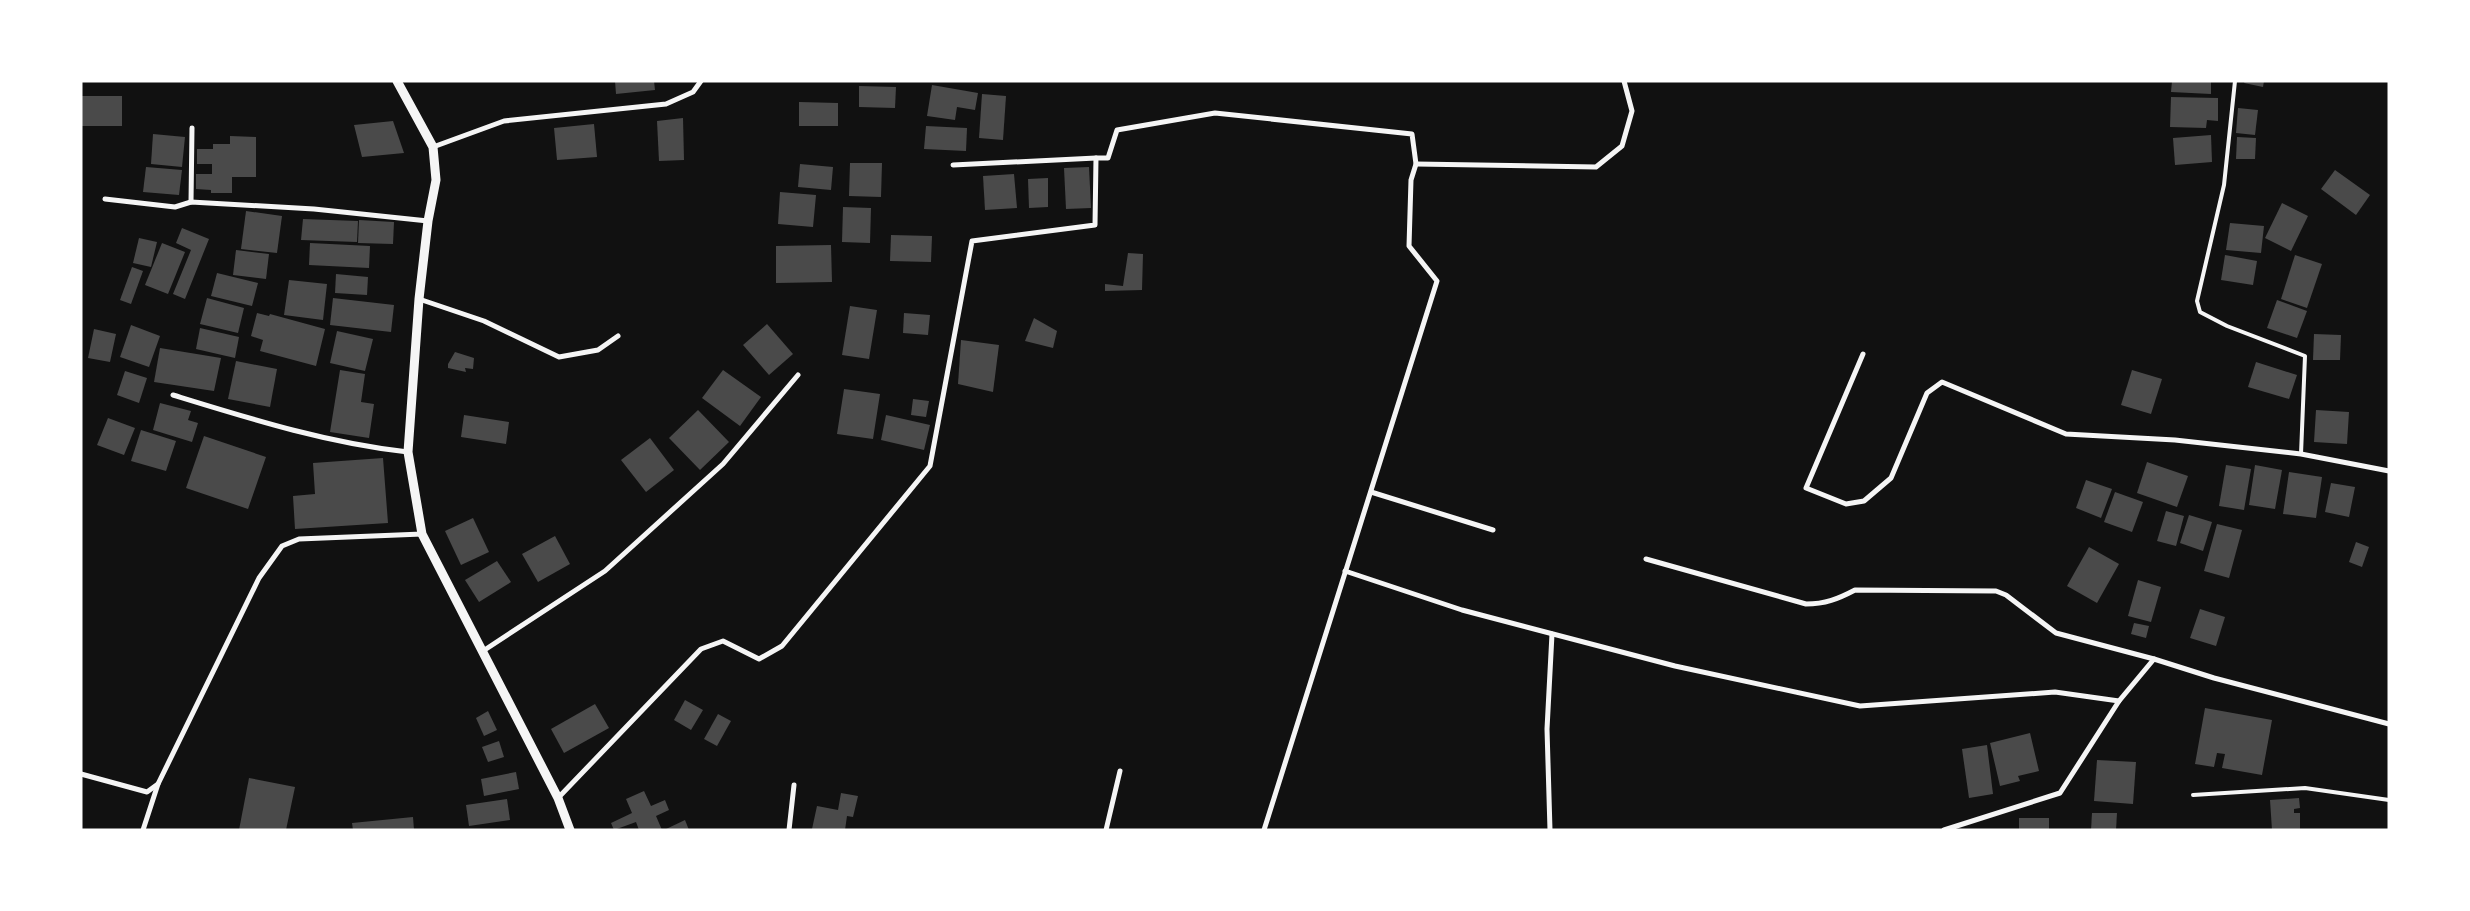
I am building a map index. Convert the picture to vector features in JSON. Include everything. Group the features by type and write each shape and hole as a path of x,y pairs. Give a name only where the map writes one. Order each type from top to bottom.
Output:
{"street":[{"path":"397,81 433,147 436,180 428,221 418,299 408,452 422,534 558,798 570,830"},
{"path":"433,147 504,121 666,104 693,92 701,81"},
{"path":"1416,164 1596,167 1622,146 1632,111 1624,81"},
{"path":"953,165 1108,158 1117,130 1215,113 1412,134 1416,164 1411,180 1409,246 1437,281 1264,830"},
{"path":"191,202 192,128"},
{"path":"558,798 701,649 723,641 759,659 782,646 930,466 972,241 1095,225 1096,158"},
{"path":"105,199 175,207 191,202 314,209 428,221"},
{"path":"418,299 484,321 559,357 598,350 618,336"},
{"path":"1863,354 1806,488 1846,504 1864,501 1891,478 1928,394 1942,382 2066,434 2175,440 2301,454 2389,471"},
{"path":"482,651 605,571 723,464 798,375"},
{"path":"173,395 277,427 324,439 367,448 408,452"},
{"path":"1371,492 1493,530"},
{"path":"143,830 158,784 259,578 282,546 299,539 422,534"},
{"path":"1646,559 1806,604 1821,604 1838,599 1855,590 1996,591 2006,596 2056,633 2154,659 2214,678 2389,724"},
{"path":"1345,571 1462,610 1674,666 1860,706 2055,692 2119,702"},
{"path":"1550,830 1547,729 1552,634"},
{"path":"1944,830 2060,793 2119,702 2154,659"},
{"path":"1106,830 1120,771"},
{"path":"81,774 146,792 158,784"},
{"path":"789,830 794,785"}],"lane":[{"path":"2235,81 2224,185 2197,301 2200,312 2227,326 2305,356 2301,454"},
{"path":"2194,795 2305,788 2389,800"}],"building":[{"path":"615,81 654,81 655,90 616,94"},
{"path":"2172,81 2211,81 2211,94 2171,92"},
{"path":"2245,81 2264,81 2263,87 2244,83"},
{"path":"932,85 978,93 975,110 957,107 955,120 927,116"},
{"path":"859,86 896,87 895,108 859,107"},
{"path":"982,94 1006,96 1003,140 979,138"},
{"path":"81,96 122,96 122,126 81,126"},
{"path":"2171,97 2218,98 2218,121 2207,120 2206,128 2170,127"},
{"path":"799,102 838,103 838,126 799,126"},
{"path":"2238,108 2258,110 2255,135 2236,133"},
{"path":"683,118 684,160 659,161 657,121"},
{"path":"393,121 404,153 362,157 354,125"},
{"path":"594,124 597,157 557,160 554,128"},
{"path":"926,126 967,128 966,151 924,149"},
{"path":"153,134 185,137 182,167 151,164"},
{"path":"2211,135 2212,162 2175,165 2173,138"},
{"path":"230,136 256,137 256,177 232,177 232,193 211,193 211,190 196,189 196,174 212,174 212,164 197,164 197,149 213,149 213,144 230,144"},
{"path":"2237,137 2256,138 2255,159 2236,159"},
{"path":"850,163 882,163 881,197 849,196"},
{"path":"800,164 833,167 831,190 798,187"},
{"path":"146,167 182,170 179,195 143,192"},
{"path":"1089,167 1091,208 1066,209 1064,168"},
{"path":"2335,170 2370,195 2356,215 2321,189"},
{"path":"1014,174 1017,208 985,210 983,176"},
{"path":"1048,178 1048,207 1029,208 1028,179"},
{"path":"780,192 816,195 813,227 778,224"},
{"path":"2282,203 2308,216 2291,251 2265,238"},
{"path":"843,207 871,208 870,243 842,242"},
{"path":"246,211 282,216 277,253 241,249"},
{"path":"303,219 358,221 357,242 301,240"},
{"path":"359,220 394,222 393,244 358,243"},
{"path":"2230,223 2264,226 2261,253 2226,250"},
{"path":"182,228 209,239 185,299 173,294 191,250 176,243"},
{"path":"891,235 932,236 931,262 890,261"},
{"path":"139,238 157,242 151,267 133,263"},
{"path":"162,243 185,252 168,294 145,285"},
{"path":"310,243 370,246 369,268 309,265"},
{"path":"831,245 832,282 776,283 776,246"},
{"path":"236,250 269,254 266,279 233,275"},
{"path":"1128,253 1143,254 1142,290 1105,291 1105,284 1123,286"},
{"path":"2225,255 2257,261 2253,285 2221,280"},
{"path":"2295,255 2322,264 2307,308 2281,299"},
{"path":"132,267 143,271 131,304 120,300"},
{"path":"217,273 258,283 252,306 211,296"},
{"path":"336,274 368,277 367,295 335,293"},
{"path":"289,280 327,284 323,320 284,315"},
{"path":"207,298 244,308 238,333 200,324"},
{"path":"333,298 394,305 391,332 330,325"},
{"path":"2277,300 2307,311 2297,338 2267,328"},
{"path":"850,306 877,310 869,359 842,355"},
{"path":"257,313 269,316 270,314 325,329 316,366 260,351 263,340 251,336"},
{"path":"904,313 930,315 928,335 903,333"},
{"path":"1034,318 1057,331 1053,348 1025,341"},
{"path":"767,324 793,354 769,375 743,345"},
{"path":"131,325 160,336 149,367 120,357"},
{"path":"200,328 239,337 235,358 196,349"},
{"path":"94,329 116,334 110,362 88,358"},
{"path":"337,331 373,339 365,371 330,363"},
{"path":"2314,334 2341,335 2340,360 2313,360"},
{"path":"961,340 999,345 993,392 958,384"},
{"path":"160,348 221,358 214,391 154,382"},
{"path":"455,352 474,358 473,369 465,368 466,372 448,368 448,364"},
{"path":"236,361 277,369 270,407 228,399"},
{"path":"2256,362 2297,375 2289,399 2248,387"},
{"path":"340,370 365,374 361,402 374,404 369,438 330,432"},
{"path":"723,370 761,397 740,426 702,398"},
{"path":"2132,370 2162,379 2151,414 2121,405"},
{"path":"125,371 147,378 139,403 117,395"},
{"path":"844,389 880,394 873,439 837,434"},
{"path":"913,399 929,401 926,417 911,415"},
{"path":"160,403 191,411 188,420 198,423 192,442 153,430"},
{"path":"698,410 729,442 700,470 669,438"},
{"path":"2316,410 2349,412 2347,444 2314,442"},
{"path":"464,415 509,422 506,444 461,437"},
{"path":"886,415 930,425 924,450 881,440"},
{"path":"108,418 135,428 124,455 97,445"},
{"path":"141,430 176,441 166,471 131,461"},
{"path":"204,436 266,457 248,509 186,488"},
{"path":"650,438 674,470 646,492 621,460"},
{"path":"383,458 388,523 295,529 293,496 315,494 313,463"},
{"path":"2147,462 2188,476 2177,507 2137,493"},
{"path":"2226,465 2251,469 2244,510 2219,506"},
{"path":"2255,465 2282,470 2275,509 2249,505"},
{"path":"2289,472 2322,477 2316,518 2283,514"},
{"path":"2086,480 2112,489 2101,518 2076,508"},
{"path":"2331,483 2355,487 2349,517 2325,512"},
{"path":"2115,492 2143,502 2132,532 2104,522"},
{"path":"2166,511 2184,516 2176,546 2157,541"},
{"path":"2189,515 2212,522 2203,551 2180,543"},
{"path":"473,518 489,552 461,565 445,531"},
{"path":"2217,524 2242,530 2229,578 2204,571"},
{"path":"555,536 570,564 538,582 522,554"},
{"path":"2356,542 2369,547 2362,567 2349,562"},
{"path":"2089,547 2119,564 2097,603 2067,586"},
{"path":"497,561 511,582 479,602 465,580"},
{"path":"2138,580 2161,587 2151,622 2128,616"},
{"path":"2200,609 2225,617 2216,646 2190,638"},
{"path":"2134,623 2149,626 2146,638 2131,634"},
{"path":"685,700 703,710 691,730 674,720"},
{"path":"595,704 609,728 564,753 551,729"},
{"path":"2205,708 2272,720 2262,775 2222,768 2225,754 2217,753 2214,767 2195,764"},
{"path":"488,711 497,730 484,736 476,718"},
{"path":"718,714 731,721 717,746 704,739"},
{"path":"2030,733 2039,771 2018,776 2020,781 2000,786 1990,743"},
{"path":"499,741 504,757 488,762 482,747"},
{"path":"1987,745 1993,794 1969,798 1962,749"},
{"path":"2097,760 2136,762 2133,804 2094,801"},
{"path":"516,772 519,789 484,796 481,779"},
{"path":"249,778 295,787 286,830 239,830"},
{"path":"644,791 651,806 665,800 669,810 656,816 662,830 639,830 636,822 614,830 611,823 632,813 626,799"},
{"path":"841,793 858,796 853,817 847,816 845,830 812,829 817,806 838,810"},
{"path":"2299,798 2300,808 2294,809 2294,813 2300,813 2300,830 2272,830 2270,800"},
{"path":"507,799 510,820 469,826 466,805"},
{"path":"2092,813 2117,813 2116,830 2091,830"},
{"path":"413,817 414,830 353,830 352,823"},
{"path":"2019,818 2049,818 2049,830 2019,830"},
{"path":"685,820 689,830 664,830"}]}
